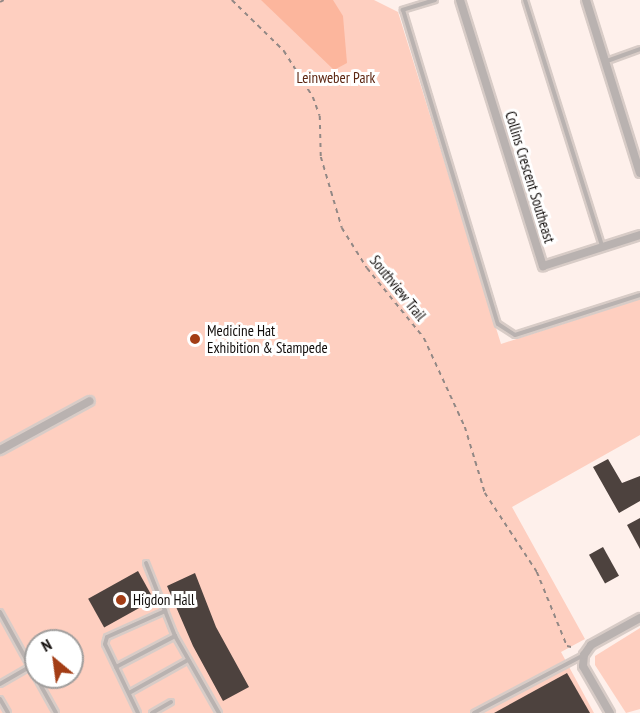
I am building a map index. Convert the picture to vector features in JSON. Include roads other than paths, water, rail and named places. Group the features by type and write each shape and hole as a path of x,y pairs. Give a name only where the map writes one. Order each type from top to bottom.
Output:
{"street":[{"name":"Collins Crescent Southeast","path":"460,0 543,266 640,235"},
{"path":"586,0 640,173"},
{"path":"0,450 90,400"},
{"path":"610,713 583,666 584,655 591,645 640,618"}],"lane":[{"path":"435,0 403,10 498,324 515,335 640,296"},
{"path":"525,0 602,247"},
{"path":"605,61 640,49"},
{"path":"146,563 175,636 219,713"},
{"path":"138,713 105,644 107,637 165,610"},
{"path":"0,612 24,656"},
{"path":"116,667 175,636"},
{"path":"474,713 584,655"},
{"path":"129,693 188,660"},
{"path":"0,684 24,670"},
{"path":"43,689 56,713"},
{"path":"0,699 8,713"},
{"path":"152,713 171,702"}],"place":[{"name":"Medicine Hat Exhibition & Stampede","path":"195,339"},
{"name":"Higdon Hall","path":"121,600"}],"park label":[{"name":"Leinweber Park","path":"336,78"}]}
